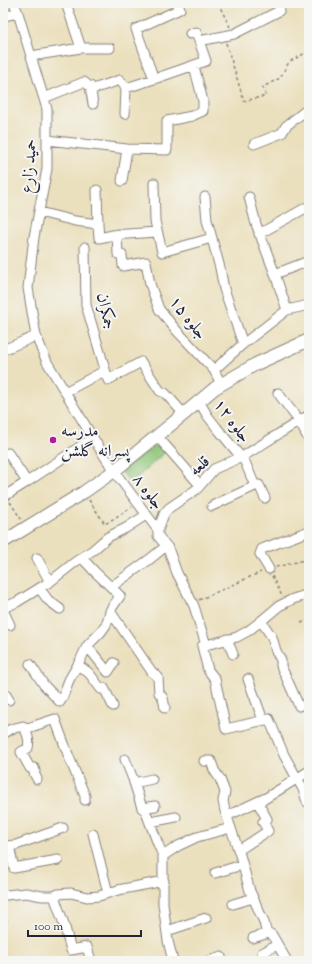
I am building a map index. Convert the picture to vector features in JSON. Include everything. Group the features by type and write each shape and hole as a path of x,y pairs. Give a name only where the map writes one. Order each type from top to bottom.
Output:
{"main road":[{"path":"3,542 84,492 114,471 221,384 256,364 308,342"}],"street":[{"name":"حمید زارع","path":"14,3 47,109 47,169 34,237 28,288 36,336 47,362 93,438"},
{"path":"66,3 81,48"},
{"path":"154,78 136,29 180,9 176,3"},
{"path":"199,42 234,34 279,11 281,3"},
{"path":"3,16 18,13"},
{"path":"126,88 206,62 196,32 190,34"},
{"path":"31,56 81,48 110,48"},
{"path":"47,140 127,149 167,150 167,120 192,116 203,111 203,101 194,66"},
{"path":"44,98 84,82 93,89 120,80 126,88 125,114"},
{"path":"90,86 93,104"},
{"path":"254,144 282,133 286,126 309,108"},
{"path":"122,181 127,149"},
{"path":"154,183 155,221 162,252 212,238"},
{"path":"97,190 98,238 117,234 158,232"},
{"path":"205,197 207,220 224,289 243,344"},
{"path":"249,197 259,234 287,310"},
{"path":"259,234 309,206"},
{"path":"39,212 75,221 98,224"},
{"name":"جلوه ۱۵","path":"117,234 118,254 122,255 123,266 146,262 150,284 159,309 177,331 214,370 221,384"},
{"name":"جمکران","path":"86,247 86,305 108,380"},
{"path":"275,274 309,261"},
{"path":"214,370 243,344 287,310 309,305"},
{"path":"3,350 36,336"},
{"path":"65,392 104,371 108,380 141,362 160,391 165,393 184,414"},
{"path":"278,393 299,421 309,440"},
{"name":"جلوه ۱۲","path":"199,401 207,415 242,457 255,486 259,485 265,498"},
{"name":"قلعه","path":"158,533 164,514 169,508 197,489 214,469 242,457 309,415"},
{"path":"157,436 200,485"},
{"path":"4,496 93,438"},
{"name":"جلوه ۸","path":"93,438 114,471 138,503 168,548 177,573 192,603 206,645"},
{"path":"8,453 27,482"},
{"path":"212,506 255,486"},
{"path":"10,625 3,609 40,589 93,550 108,537 126,528 146,515"},
{"path":"269,569 260,554 262,549 309,531"},
{"path":"111,587 166,546"},
{"path":"37,558 50,582"},
{"path":"30,664 44,685 60,702 64,696 69,680 87,646 106,625 110,611 120,596 82,558"},
{"path":"40,589 48,600 60,609"},
{"path":"309,594 279,606 261,621 237,637 202,646 208,670 215,679 226,729 268,719 284,755 303,789 307,802 309,801"},
{"path":"110,611 152,672 158,677 159,693 163,698 165,708"},
{"path":"261,621 272,637 281,660 281,666 299,706"},
{"path":"227,640 233,654"},
{"path":"87,646 108,672 114,663"},
{"path":"78,665 89,673 101,689 104,688 113,706"},
{"path":"248,679 263,720"},
{"path":"3,734 11,729 24,727 55,716 69,757 85,796 84,800"},
{"path":"24,727 29,742 28,748 21,752 30,768 34,768 34,773 37,779"},
{"path":"125,759 142,808 146,810 163,856 163,904 173,961"},
{"path":"204,761 211,760 214,770 226,792 223,801 225,811 250,891 264,922 266,931 272,935 287,961"},
{"path":"242,848 268,831 263,822 267,819 258,803 309,771"},
{"path":"134,782 152,780"},
{"path":"227,816 273,794"},
{"path":"142,808 155,806"},
{"path":"150,822 176,817"},
{"path":"58,860 14,868 6,847 16,845 63,828"},
{"path":"163,856 178,846 197,837 231,828"},
{"path":"93,834 108,893"},
{"path":"215,873 242,865"},
{"path":"3,894 26,893 42,896 54,896 58,894 71,893 93,897 118,890 164,881"},
{"path":"54,896 71,950 87,947 91,961"},
{"path":"233,904 253,898"},
{"path":"167,931 206,918"},
{"path":"254,938 269,933"},
{"path":"262,953 277,946"},
{"path":"209,961 221,957 222,961"}],"path":[{"path":"218,3 234,34"},
{"path":"224,36 244,101 266,96 263,87 280,78 290,62 309,50"},
{"path":"84,492 105,524 138,503"},
{"path":"4,496 27,528"},
{"path":"192,603 269,569 309,559"},
{"path":"269,569 285,603"},
{"path":"301,623 309,620"},
{"path":"3,917 5,916 7,920 3,930"}],"green space":[{"path":"158,443 166,451 131,483 121,471"}],"place":[{"name":"مدرسه پسرانه گلشن","path":"53,440"}]}
